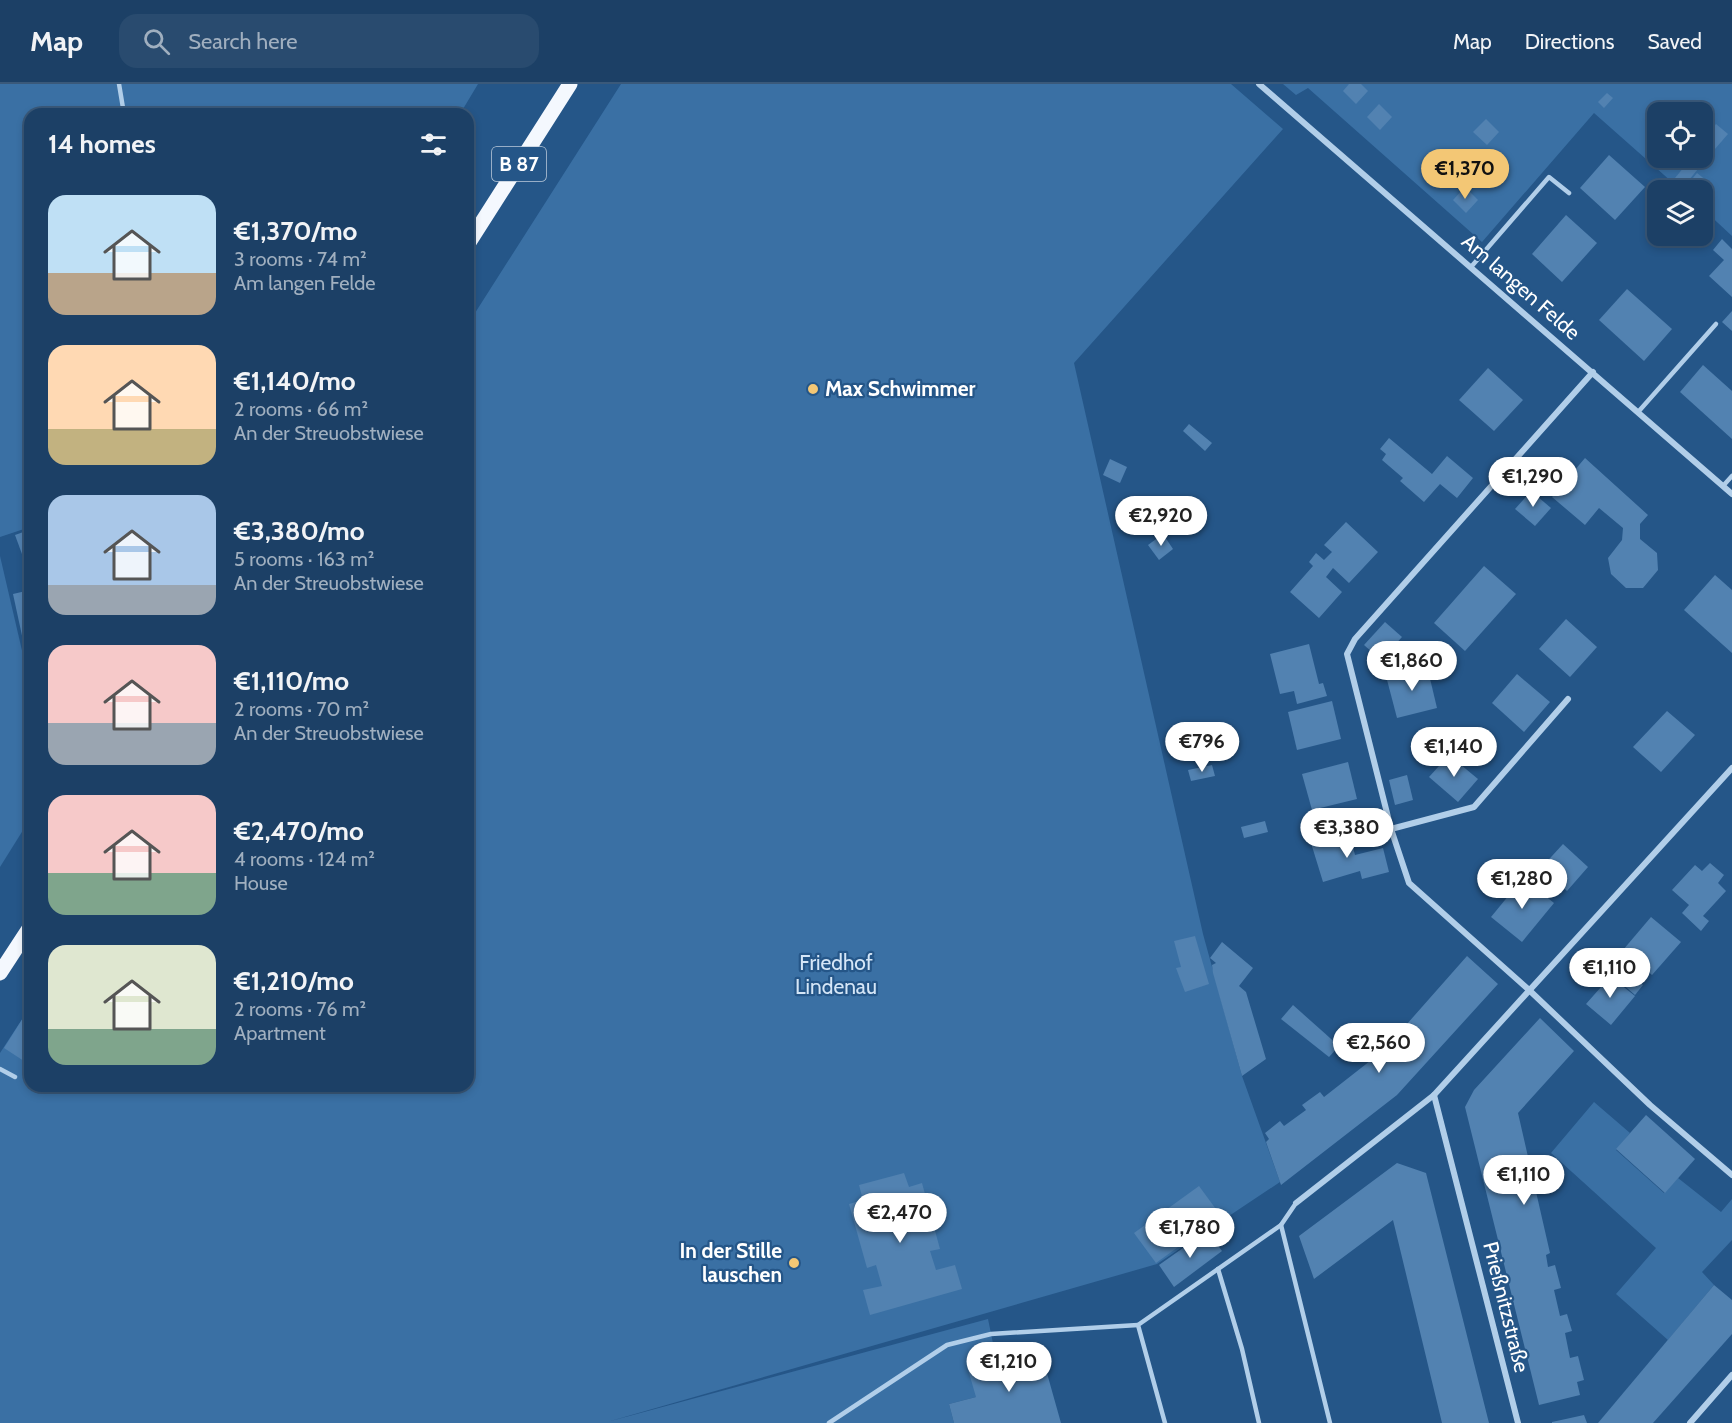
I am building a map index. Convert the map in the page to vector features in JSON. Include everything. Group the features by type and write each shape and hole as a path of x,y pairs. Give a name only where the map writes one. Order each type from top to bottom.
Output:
{"main road":[{"name":"B 87","path":"474,235 570,84"},
{"path":"0,973 24,936"}],"street":[{"name":"Am langen Felde","path":"1259,84 1639,411 1732,494"},
{"path":"1593,372 1355,639 1347,654 1391,829 1409,883 1528,989 1650,1106 1732,1175"},
{"path":"1391,829 1474,807 1568,699"},
{"path":"1296,1203 1434,1095 1528,989 1732,768"},
{"name":"Prießnitzstraße","path":"1434,1095 1518,1423"},
{"path":"1690,1423 1732,1376"}],"lane":[{"path":"119,84 123,108"},
{"path":"1471,267 1549,177 1569,193"},
{"path":"1639,411 1716,324"},
{"path":"1723,486 1732,476"},
{"path":"0,1069 15,1077"},
{"path":"829,1423 947,1345 991,1334 1138,1325 1281,1225 1296,1203"},
{"path":"1281,1225 1330,1423"},
{"path":"1218,1269 1242,1349 1259,1423"},
{"path":"1138,1325 1165,1423"}],"green space":[{"path":"0,84 478,84 464,108 24,108 24,529 0,537"},
{"name":"Friedhof Lindenau","path":"621,84 1231,84 1283,129 1074,363 1203,934 1242,1076 1280,1182 1157,1264 607,1422 988,1319 996,1358 976,1397 949,1404 954,1423 0,1423 0,1053 24,1016 24,1092 474,1092 474,315"},
{"path":"1283,84 1732,84 1732,236 1713,218 1713,180 1670,180 1656,168 1713,168 1713,102 1647,102 1647,160 1594,113 1482,242 1308,88 1296,95"},
{"path":"0,556 24,659 24,829 0,867"},
{"path":"1594,1102 1630,1133 1616,1150 1664,1193 1678,1178 1721,1212 1732,1199 1732,1240 1702,1272 1714,1285 1668,1340 1616,1294 1656,1248 1551,1153"}],"building":[{"path":"1349,84 1361,84 1368,91 1356,104 1343,91"},
{"path":"1607,93 1613,98 1604,108 1598,102"},
{"path":"1379,104 1392,117 1380,130 1367,117"},
{"path":"1486,119 1499,132 1487,145 1473,132"},
{"path":"1716,124 1728,134 1713,151 1713,128"},
{"path":"1609,155 1645,187 1615,220 1580,188"},
{"path":"1683,168 1698,169 1689,180 1675,178"},
{"path":"1697,173 1706,180 1691,180"},
{"path":"1465,187 1478,200 1466,213 1453,200"},
{"path":"1566,215 1597,243 1562,282 1532,254"},
{"path":"1722,239 1732,249 1732,297 1709,276 1724,260 1713,250"},
{"path":"1627,289 1672,329 1644,361 1599,320"},
{"path":"1732,311 1732,331 1722,322"},
{"path":"1703,365 1732,391 1732,439 1680,392"},
{"path":"1488,368 1523,400 1494,431 1459,400"},
{"path":"1189,424 1212,443 1205,451 1183,431"},
{"path":"1389,438 1432,474 1447,456 1473,478 1457,498 1440,484 1424,502 1400,481 1403,478 1382,460 1386,454 1380,449"},
{"path":"1585,458 1648,515 1640,524 1640,539 1657,553 1658,570 1643,588 1626,588 1611,574 1608,558 1622,540 1623,528 1599,508 1585,525 1552,497"},
{"path":"1110,459 1127,467 1120,483 1103,475"},
{"path":"1531,491 1551,508 1535,526 1515,509"},
{"path":"1346,522 1378,552 1349,583 1333,568 1326,577 1342,592 1319,618 1290,592 1313,566 1309,562 1316,553 1324,560 1332,552 1324,545"},
{"path":"24,532 24,560 15,535"},
{"path":"1163,534 1173,549 1159,560 1148,545"},
{"path":"1484,566 1516,594 1465,651 1434,623"},
{"path":"1715,575 1732,590 1732,653 1684,610"},
{"path":"24,591 24,645 13,594"},
{"path":"1566,619 1597,647 1570,677 1539,649"},
{"path":"1385,622 1402,637 1381,660 1364,645"},
{"path":"1309,644 1319,684 1323,683 1327,696 1297,704 1294,691 1280,694 1270,654"},
{"path":"1427,666 1437,708 1397,718 1386,676"},
{"path":"1517,674 1550,702 1524,732 1492,703"},
{"path":"1332,701 1341,739 1297,750 1288,712"},
{"path":"1667,711 1695,735 1661,772 1633,747"},
{"path":"1449,755 1478,779 1458,802 1429,777"},
{"path":"1348,762 1357,799 1312,810 1302,774"},
{"path":"1212,765 1215,776 1191,781 1188,770"},
{"path":"1407,775 1413,800 1395,805 1389,780"},
{"path":"1265,821 1268,832 1244,838 1241,827"},
{"path":"1349,832 1355,855 1383,848 1389,872 1362,879 1360,871 1323,882 1311,843"},
{"path":"1563,844 1588,867 1567,891 1541,868"},
{"path":"1710,863 1724,875 1718,883 1726,891 1703,916 1709,921 1701,931 1682,913 1689,905 1672,890 1695,865 1702,871"},
{"path":"1523,878 1554,903 1522,942 1491,917"},
{"path":"1651,917 1681,942 1652,975 1623,950"},
{"path":"1195,936 1209,984 1185,992 1176,968 1181,967 1174,941"},
{"path":"1222,942 1253,968 1239,986 1246,992 1266,1059 1242,1076 1213,973 1212,965 1216,963 1210,958"},
{"path":"1467,956 1498,984 1397,1095 1281,1185 1266,1142 1269,1139 1265,1133 1280,1121 1284,1126 1306,1110 1302,1105 1320,1092 1324,1097 1384,1050"},
{"path":"1620,965 1643,985 1635,995 1612,975"},
{"path":"1605,972 1635,996 1611,1025 1586,1004 1601,987 1596,983"},
{"path":"1293,1005 1339,1046 1329,1057 1281,1019"},
{"path":"24,1016 24,1061 4,1048"},
{"path":"1540,1018 1574,1051 1518,1113 1550,1253 1546,1255 1548,1267 1555,1265 1561,1288 1554,1290 1560,1316 1567,1314 1572,1331 1565,1333 1570,1358 1578,1356 1584,1380 1577,1382 1580,1395 1539,1405 1465,1107 1474,1090"},
{"path":"1646,1115 1695,1159 1665,1193 1616,1149"},
{"path":"1397,1163 1426,1173 1489,1423 1442,1423 1393,1220 1314,1279 1299,1236"},
{"path":"904,1173 909,1187 922,1183 940,1249 930,1251 936,1270 955,1265 962,1289 870,1315 863,1290 882,1286 876,1265 867,1268 849,1204 863,1200 859,1185"},
{"path":"1199,1186 1221,1216 1156,1263 1134,1233"},
{"path":"1207,1231 1222,1251 1174,1287 1159,1265"},
{"path":"1714,1285 1732,1300 1732,1334 1653,1423 1598,1423"},
{"path":"1041,1352 1061,1423 954,1423 949,1404 976,1397 967,1366 1012,1353 1014,1360"},
{"path":"1584,1415 1587,1423 1552,1423 1552,1422"}],"place":[{"name":"Max Schwimmer","path":"813,389"},
{"name":"In der Stille lauschen","path":"794,1263"}]}
